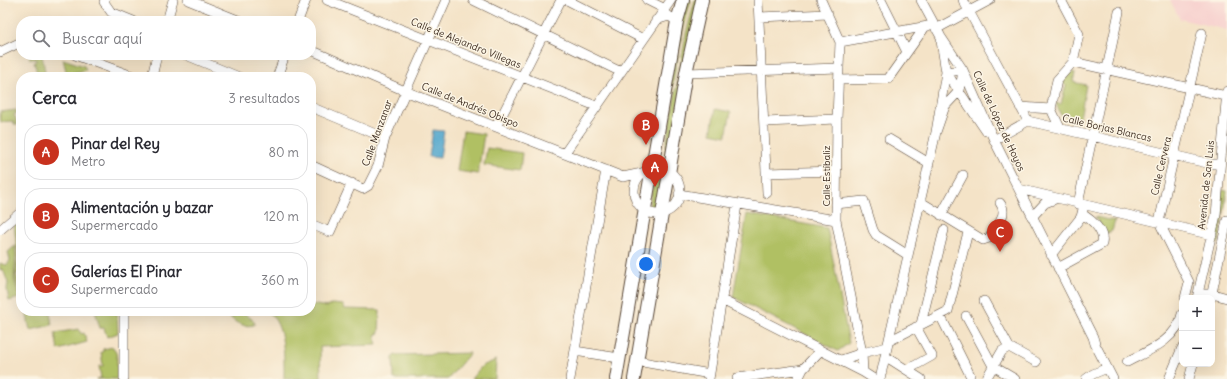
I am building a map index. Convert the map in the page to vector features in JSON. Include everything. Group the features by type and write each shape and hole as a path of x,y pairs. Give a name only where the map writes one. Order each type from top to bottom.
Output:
{"main road":[{"path":"616,379 644,210 647,171 677,21 683,0"},
{"path":"634,379 686,73 702,0"}],"street":[{"path":"105,0 104,2 111,12 121,16"},
{"path":"168,16 173,0"},
{"path":"188,0 228,16"},
{"path":"300,16 306,0"},
{"name":"Calle de Alejandro Villegas","path":"327,0 596,106"},
{"name":"Calle Manzanar","path":"352,183 363,188 368,186 378,166 385,138 446,0"},
{"path":"473,0 544,33 621,72"},
{"path":"496,127 561,0"},
{"path":"567,0 643,39"},
{"path":"647,0 665,9"},
{"path":"564,154 671,0"},
{"path":"758,0 766,193"},
{"name":"Calle Estíbaliz","path":"821,0 840,42 837,119 836,220 862,353 863,372"},
{"path":"881,0 907,52"},
{"name":"Calle de López de Hoyos","path":"921,0 934,29 963,70 994,140 1093,337"},
{"path":"934,29 946,72 960,90 983,128 994,140 1028,121 963,0"},
{"path":"839,80 888,79 907,52 934,29 990,0"},
{"path":"1060,128 1051,108 1057,80 1073,62 1079,34 1061,0"},
{"path":"1051,255 1081,208 1093,137 1119,12"},
{"path":"759,17 828,14"},
{"path":"656,20 669,16 677,21"},
{"path":"840,42 897,32 934,29"},
{"name":"Calle Cervera","path":"1159,222 1202,33"},
{"path":"0,52 16,44"},
{"name":"Calle de Andrés Obispo","path":"316,52 405,91 623,177"},
{"path":"89,60 121,72"},
{"path":"153,72 156,60"},
{"path":"198,60 228,72"},
{"path":"279,72 283,60"},
{"path":"1073,62 1190,89 1227,95"},
{"path":"686,73 762,69 839,68"},
{"path":"936,132 945,106 960,90 963,70 946,72"},
{"path":"880,379 930,163 946,72"},
{"name":"Avenida de San Luis","path":"1198,295 1212,235 1219,187 1227,95"},
{"name":"Calle Borjas Blancas","path":"1020,107 1051,108"},
{"path":"316,109 385,138"},
{"path":"764,122 837,119"},
{"name":"Calle Borjas Blancas","path":"1028,121 1211,164 1220,164"},
{"path":"889,139 930,163"},
{"path":"316,167 352,183 330,232 316,226"},
{"path":"570,379 606,170"},
{"path":"634,192 637,180 647,171"},
{"path":"647,171 669,172 679,183 679,194 674,206 662,213 657,214 644,210 638,202 634,192 623,177 647,171"},
{"path":"766,173 837,171"},
{"path":"941,215 962,178"},
{"path":"1019,190 1055,199 1081,208 1159,222 1212,235"},
{"path":"679,194 737,205 836,220"},
{"path":"1032,217 1045,203 1055,199"},
{"path":"836,204 864,201 873,230 876,234 908,255"},
{"path":"921,202 983,240 990,238 1004,214 1003,207 1000,202"},
{"path":"637,361 710,376 737,205"},
{"path":"1058,268 1102,244 1104,239 1092,220 1081,208"},
{"path":"0,230 16,216"},
{"path":"1211,295 1227,220"},
{"path":"1159,222 1189,282 1186,295"},
{"path":"907,370 932,356 918,326 944,230"},
{"path":"840,360 888,344 918,326 948,311 968,232"},
{"path":"1215,296 1227,298"},
{"path":"722,300 874,379"},
{"path":"984,301 1009,347 1036,362"},
{"path":"940,315 970,375"},
{"path":"124,316 124,379"},
{"path":"966,316 993,366 1015,379"},
{"path":"1127,362 1165,342 1179,326"},
{"path":"1093,337 1095,344 1113,379"},
{"path":"1093,337 1099,342 1118,379"},
{"path":"986,379 1002,351 1009,347"},
{"path":"575,351 619,358"},
{"path":"798,379 803,369 820,351"},
{"path":"1169,379 1179,355"},
{"path":"885,356 921,379"},
{"path":"1189,379 1192,367"},
{"path":"1086,379 1107,368"},
{"path":"737,378 803,369"}],"shaded area":[{"path":"1170,0 1227,0 1227,30 1180,19"}],"green space":[{"path":"687,0 691,0 682,34 663,141 660,140 677,41"},
{"path":"695,0 699,0 669,153 665,152 686,33"},
{"path":"43,60 45,72 37,72 34,62"},
{"path":"63,60 84,66 86,70 77,72 66,72"},
{"path":"1071,72 1075,73 1073,82 1086,85 1080,118 1060,114 1056,103 1061,104 1066,85 1062,83"},
{"path":"715,109 731,112 726,136 711,133"},
{"path":"16,110 16,113 14,114 16,125 13,121 1,122 0,112"},
{"path":"463,131 484,134 478,174 457,171"},
{"path":"487,148 522,153 520,170 484,165"},
{"path":"655,174 665,177 659,207 649,206"},
{"path":"1222,190 1227,191 1219,243 1214,242"},
{"path":"747,214 827,228 849,343 838,351 733,297"},
{"path":"1095,217 1115,221 1112,231 1106,234"},
{"path":"16,224 16,240 14,225"},
{"path":"15,246 16,255 14,278 16,286 16,299 9,301 7,289 8,283 3,269 0,270 0,263 5,265 8,264 10,260 8,252"},
{"path":"332,304 343,305 345,309 380,310 379,333 375,335 377,345 320,347 321,379 284,379 283,342 278,325 272,316 316,316 316,305 327,307"},
{"path":"27,316 51,316 52,325 30,330"},
{"path":"96,316 117,316 118,333 107,337 104,328 100,328"},
{"path":"229,316 248,316 254,321 254,325 241,325"},
{"path":"79,329 81,334 84,333 87,342 58,350 55,333"},
{"path":"113,347 117,355 117,379 96,379 101,378 99,366 103,366 101,352 103,352 103,349"},
{"path":"470,353 448,379 394,379 393,358 395,355"},
{"path":"496,360 495,379 471,379 482,366"}],"water":[{"path":"433,130 444,131 440,158 429,157"}],"place":[{"name":"Alimentación y bazar","path":"646,145"},
{"name":"Pinar del Rey","path":"655,187"},
{"name":"Galerías El Pinar","path":"1000,252"}]}
